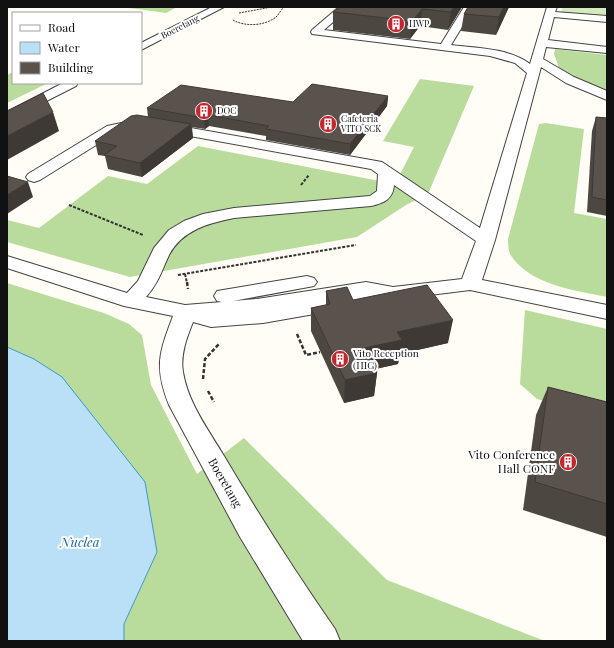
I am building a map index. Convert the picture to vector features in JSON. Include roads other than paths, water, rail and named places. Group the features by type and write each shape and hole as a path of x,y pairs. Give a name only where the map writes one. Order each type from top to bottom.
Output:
{"street":[{"name":"Boeretang","path":"142,46 219,7"},
{"path":"345,7 316,32 444,47 505,56 535,66 607,96"},
{"path":"444,47 470,7"},
{"path":"470,284 486,240 552,10 607,19"},
{"path":"542,42 607,50"},
{"path":"7,117 70,84"},
{"path":"34,177 112,128 140,123 376,165 486,240"},
{"path":"131,300 147,284 161,252 167,244 176,234 190,225 209,218 234,213 371,201 383,196 387,190 386,172"},
{"path":"7,262 131,300 185,312 257,306 366,288 392,294 470,284 607,312"},
{"path":"185,312 215,297 359,274"},
{"name":"Boeretang","path":"185,312 174,343 171,369 175,391 224,483 281,579 323,641"}],"water":[{"name":"Nuclea","path":"7,347 34,359 62,377 145,482 157,552 124,624 124,641 7,641"}],"place":[{"name":"HWP","path":"396,24"},
{"name":"DOC","path":"204,111"},
{"name":"Cafeteria VITO SCK","path":"328,124"},
{"name":"Vito Reception (HIG)","path":"340,359"},
{"name":"Vito Conference Hall CONF","path":"568,462"}]}
